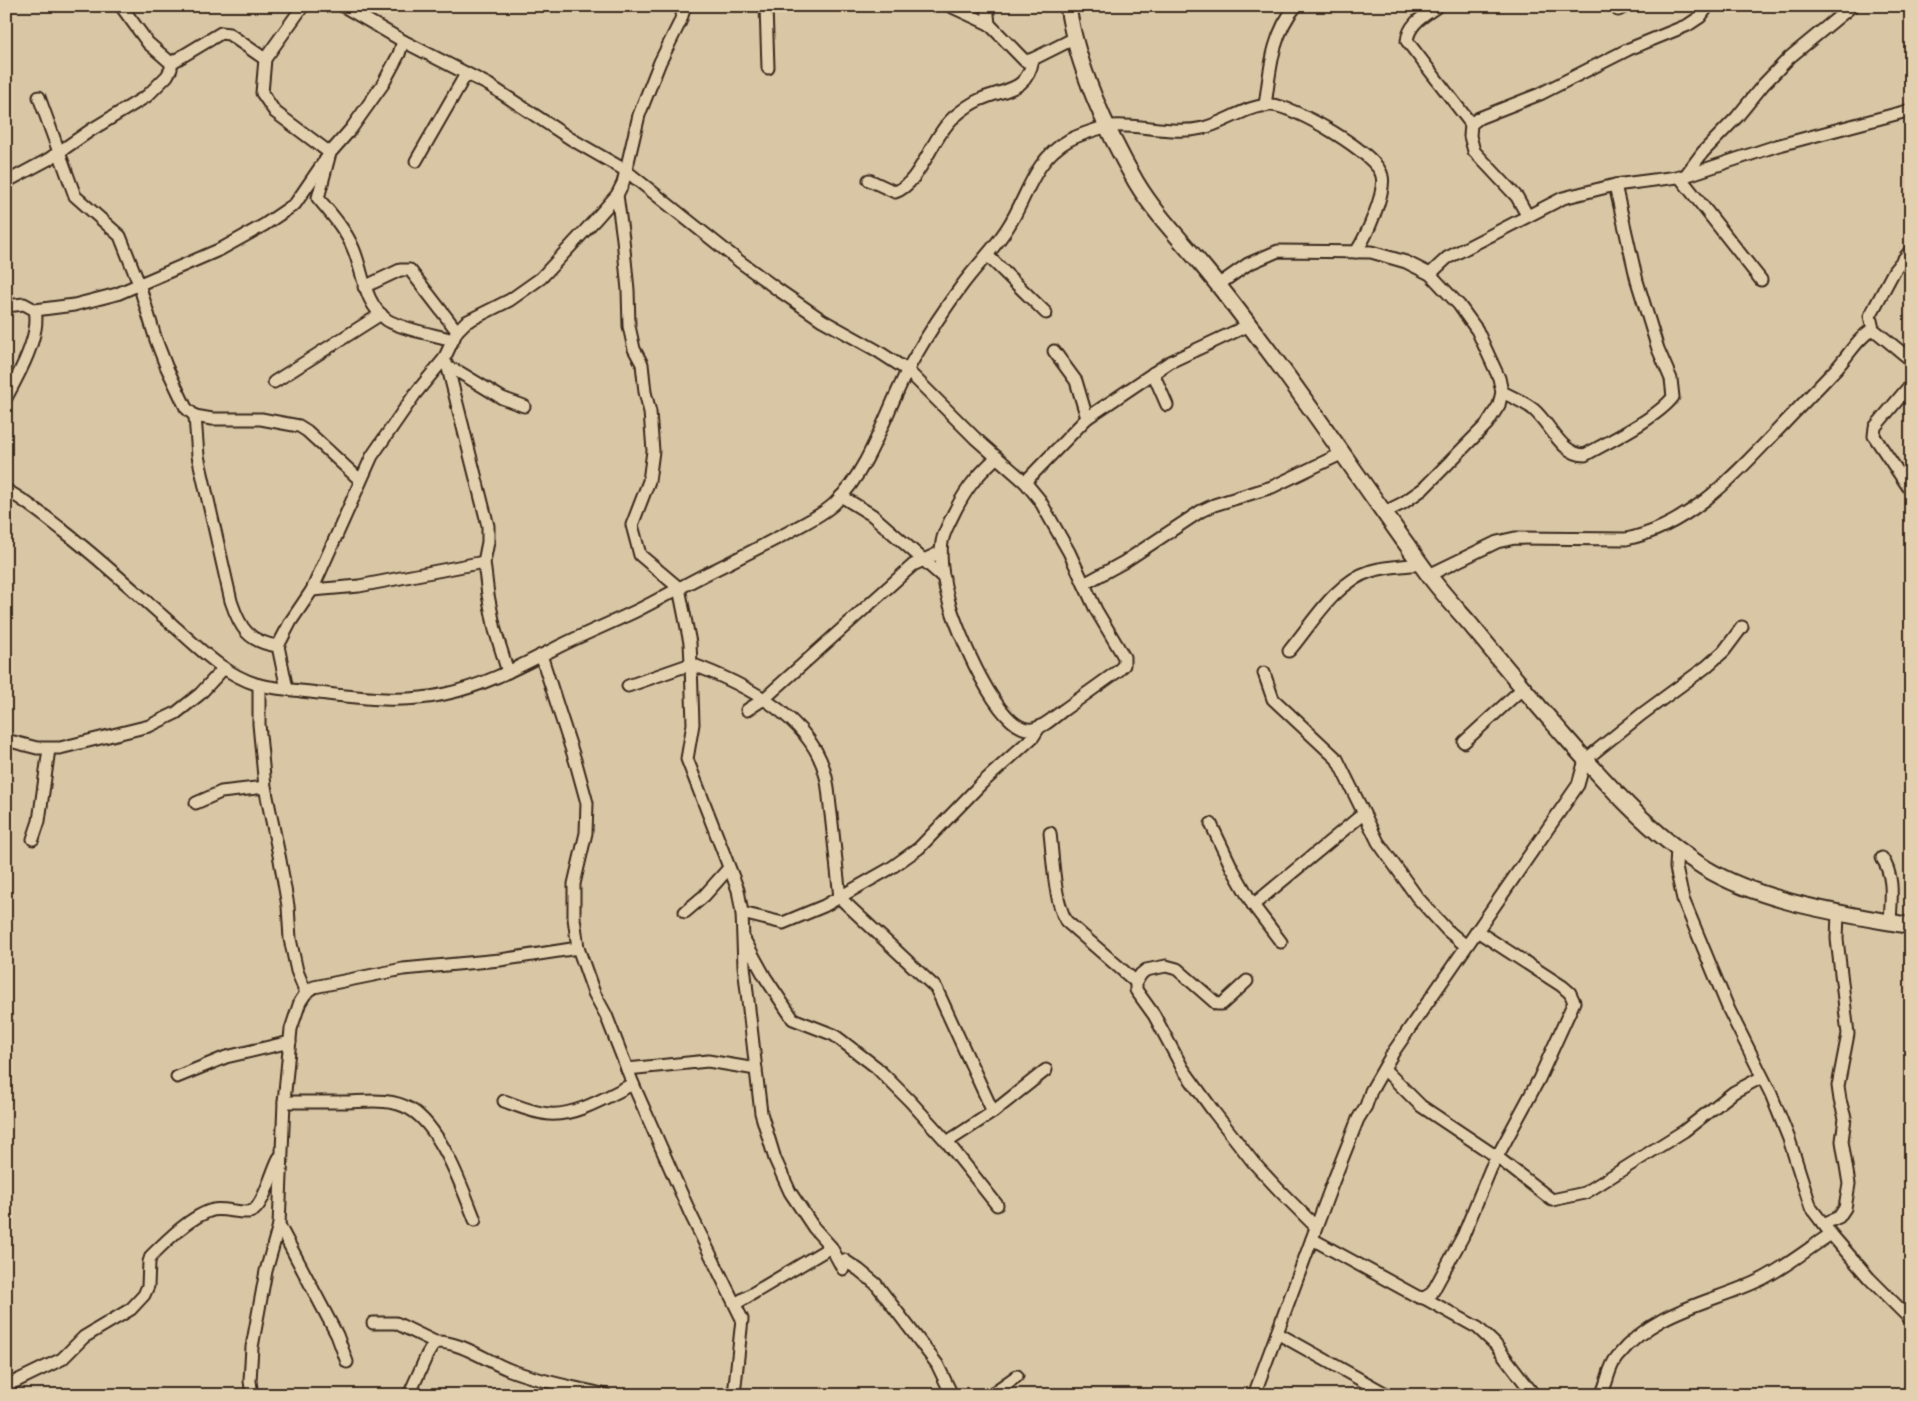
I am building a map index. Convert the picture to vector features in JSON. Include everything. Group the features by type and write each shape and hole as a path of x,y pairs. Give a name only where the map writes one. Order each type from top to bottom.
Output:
{"main road":[{"path":"1068,6 1083,64 1108,126 1136,182 1149,202 1249,325 1425,569 1523,688 1604,781 1649,825 1703,867 1753,890 1838,914 1911,926"}],"street":[{"path":"121,6 148,43 171,64"},
{"path":"303,6 265,59 262,93 275,112 330,153"},
{"path":"288,690 278,646 291,621 312,590 325,564 372,456 394,422 446,363 455,335 466,322 510,300 541,278 617,195 623,183 639,115 660,62 680,22 685,6"},
{"path":"766,6 768,68"},
{"path":"950,6 989,24 1019,57 1025,61 1033,59 1075,38"},
{"path":"988,6 989,24"},
{"path":"1264,106 1275,43 1281,27 1296,6"},
{"path":"1438,6 1415,23 1408,31 1407,41 1471,124 1470,136 1474,152 1517,197 1527,215"},
{"path":"1471,124 1479,118 1540,94 1629,49 1688,25 1700,17 1708,6"},
{"path":"1682,176 1790,57 1852,6"},
{"path":"346,7 402,41 489,85 570,139 625,170 717,244 777,289 822,320 876,350 907,370 975,438 997,457 1025,482 1051,520 1096,610 1124,657 1124,665 1040,726 1033,729 1021,728 1001,711 987,688 958,627 949,602 944,578 941,552 942,541 964,493 997,457"},
{"path":"171,64 221,33 229,34 265,59"},
{"path":"6,306 24,304 35,310 116,294 220,249 264,225 295,204 330,153 383,84 399,54 402,41"},
{"path":"869,180 896,192 903,189 912,180 945,125 979,100 1012,90 1025,80 1032,68 1033,59"},
{"path":"6,182 147,96 167,76 171,69 171,64"},
{"path":"416,162 466,74"},
{"path":"39,97 75,196 120,236 139,284 149,320 166,366 186,408 196,416 212,419 261,418 299,426 307,431 360,480"},
{"path":"6,490 39,511 98,559 200,649 224,668 242,679 259,685 288,690 343,696 404,700 450,693 474,687 636,611 802,525 834,505 850,484 871,449 907,370 960,287 1007,228 1033,176 1046,158 1068,140 1108,126 1177,130 1205,128 1264,106 1273,104 1288,108 1311,119 1345,140 1377,164 1382,175 1383,186 1371,222 1356,252"},
{"path":"1430,274 1447,258 1563,198 1616,185 1682,176 1776,146 1911,110"},
{"path":"330,153 318,198 341,226 353,248 364,286 374,305 388,321 410,328 455,335"},
{"path":"1682,176 1761,280"},
{"path":"1502,392 1535,410 1567,449 1576,455 1585,455 1667,405 1674,397 1671,379 1658,349 1638,281 1616,185"},
{"path":"617,195 625,256 629,326 634,349 642,364 645,392 650,412 653,451 649,481 632,525 640,555 679,588 690,643 692,664 693,724 687,759 738,890 742,913 742,937 761,1113 775,1159 790,1192 814,1228 831,1247 843,1269 844,1260 876,1284 937,1364 952,1395"},
{"path":"1911,250 1894,271 1870,316 1873,329 1911,360"},
{"path":"1218,285 1248,264 1278,251 1370,252 1406,262 1430,274 1459,305 1478,330 1492,360 1502,392 1499,405 1487,424 1423,490 1403,504 1385,512"},
{"path":"987,255 1046,313"},
{"path":"364,286 400,270 410,270 455,335"},
{"path":"6,398 30,347 37,320 35,310"},
{"path":"274,382 381,314"},
{"path":"1025,482 1087,418 1170,362 1249,325"},
{"path":"1289,651 1316,614 1331,598 1356,578 1370,571 1425,569 1497,542 1515,538 1626,539 1642,536 1674,521 1696,508 1721,487 1846,359 1866,333 1873,329"},
{"path":"1054,351 1076,381 1087,418"},
{"path":"446,363 502,398 524,406"},
{"path":"446,363 488,526 488,542 484,562 490,606 508,672"},
{"path":"1153,373 1167,405"},
{"path":"1911,384 1875,427 1874,436 1911,492"},
{"path":"196,416 198,456 231,601 237,619 250,637 265,644 278,646"},
{"path":"1084,584 1124,562 1201,511 1214,505 1272,487 1343,453"},
{"path":"841,496 872,515 944,578"},
{"path":"747,710 764,699 913,565 941,552"},
{"path":"312,590 360,586 484,562"},
{"path":"1254,1395 1358,1119 1366,1106 1371,1091 1415,1020 1578,785 1585,760 1642,714 1706,667 1724,651 1742,627"},
{"path":"541,655 587,803 586,833 574,884 574,918 578,948 594,993 606,1015 633,1084 690,1213 742,1319 734,1395"},
{"path":"628,686 692,664 717,674 764,699 802,731 815,750 826,776 840,898 936,988 994,1112"},
{"path":"6,740 37,748 60,748 149,726 176,713 200,694 224,668"},
{"path":"1264,673 1274,699 1337,758 1378,842 1417,897 1447,930 1466,946"},
{"path":"259,685 259,724 265,787 280,860 296,971 306,993"},
{"path":"1464,742 1523,688"},
{"path":"742,913 783,923 840,898 891,868 919,848 981,784 1033,737 1040,726"},
{"path":"33,839 39,822 49,749"},
{"path":"1578,785 1591,778 1604,781"},
{"path":"196,803 221,792 265,787"},
{"path":"1253,905 1363,814"},
{"path":"1210,824 1253,905 1281,942"},
{"path":"1050,833 1060,905 1066,921 1136,982"},
{"path":"1677,847 1676,868 1683,899 1729,1010 1762,1077 1789,1139 1811,1208 1869,1278 1911,1320"},
{"path":"1882,858 1888,866 1891,876 1890,922"},
{"path":"685,912 704,896 729,868"},
{"path":"1823,1224 1839,1217 1845,1208 1849,1184 1842,1141 1846,1118 1838,1086 1848,1034 1837,940 1838,914"},
{"path":"1424,1298 1432,1293 1463,1236 1497,1157 1539,1079 1574,1002 1570,993 1562,986 1476,931"},
{"path":"742,937 765,977 793,1019 834,1034 876,1067 947,1142 997,1205"},
{"path":"252,1395 250,1381 258,1307 279,1225 284,1102 290,1042 300,1002 306,993 314,986 403,969 500,960 578,948"},
{"path":"1247,981 1222,1004 1217,1004 1192,980 1177,969 1166,966 1146,970 1140,974 1136,982 1136,990 1154,1015 1183,1069 1214,1112 1253,1162 1278,1190 1316,1227"},
{"path":"177,1077 226,1057 290,1042"},
{"path":"627,1069 708,1061 756,1069"},
{"path":"1384,1069 1421,1106 1497,1157 1552,1200 1585,1193 1684,1131 1734,1092 1762,1077"},
{"path":"947,1142 994,1112 1046,1070"},
{"path":"504,1101 536,1112 550,1114 567,1112 633,1084"},
{"path":"284,1102 379,1101 409,1108 422,1117 436,1136 455,1171 475,1220"},
{"path":"6,1386 62,1359 84,1337 131,1309 144,1295 148,1286 151,1256 190,1222 215,1209 249,1212 254,1210 265,1192 272,1172 282,1153"},
{"path":"279,1225 337,1335 347,1362"},
{"path":"1601,1395 1610,1367 1618,1356 1652,1325 1668,1315 1762,1279 1831,1234"},
{"path":"1312,1239 1418,1298 1424,1298 1478,1328 1495,1344 1534,1395"},
{"path":"735,1304 831,1247"},
{"path":"373,1323 396,1323 435,1342 442,1342 470,1351 509,1369 537,1379 606,1395"},
{"path":"1277,1332 1388,1395"},
{"path":"409,1395 423,1362 435,1342"},
{"path":"990,1395 1017,1376"}]}
